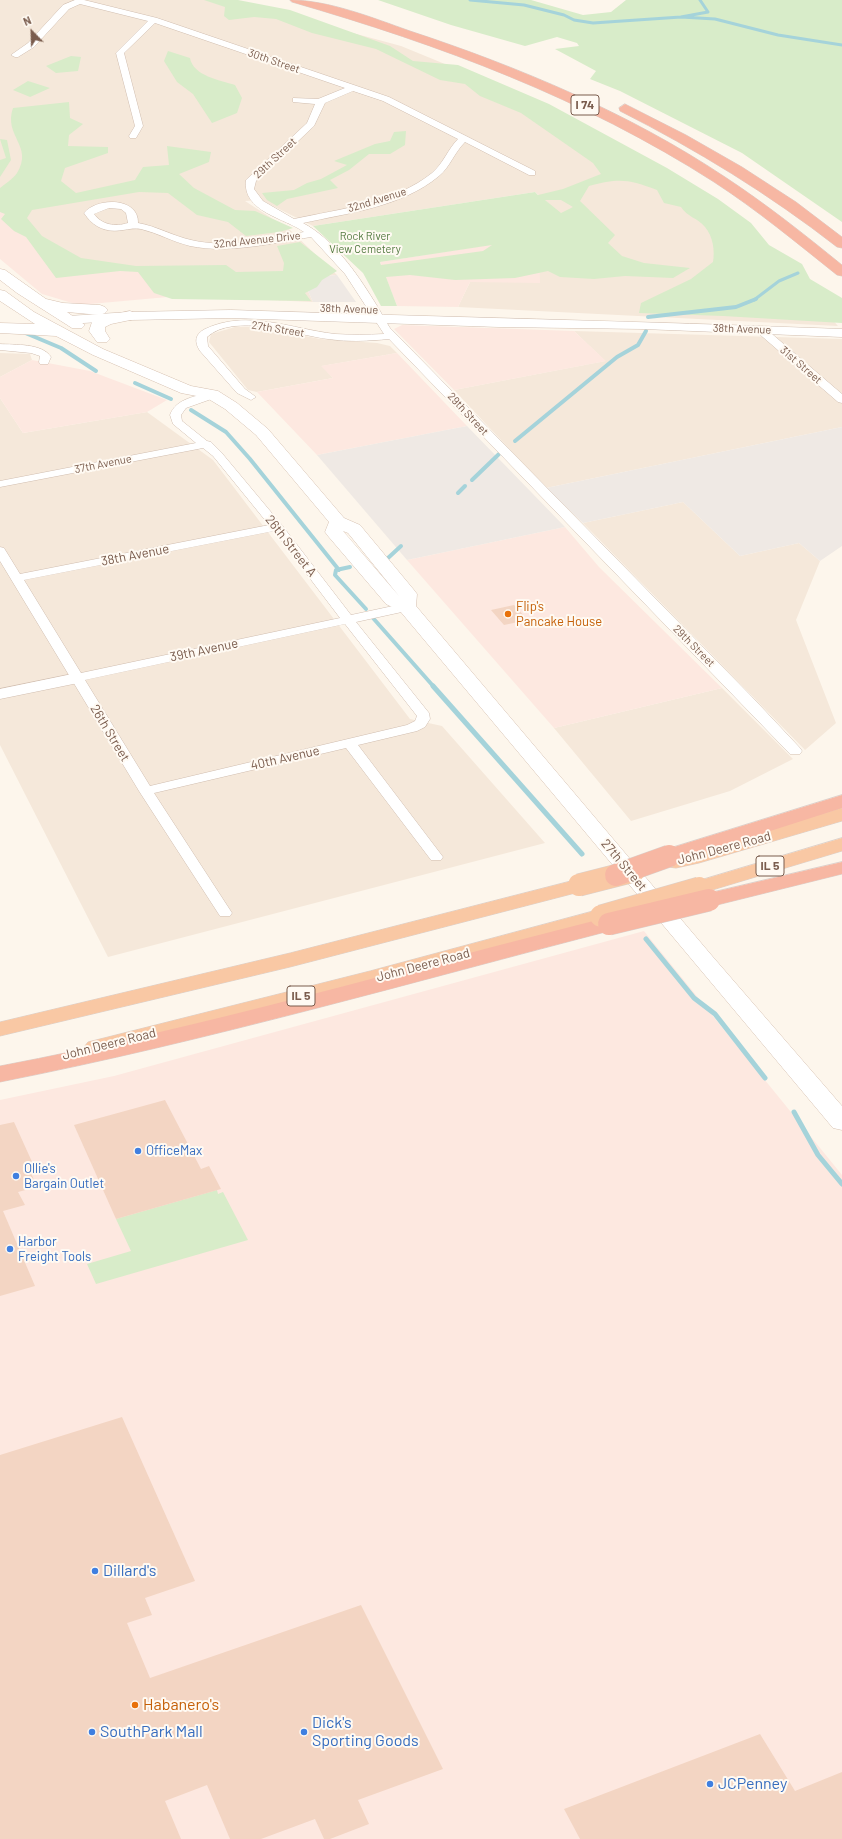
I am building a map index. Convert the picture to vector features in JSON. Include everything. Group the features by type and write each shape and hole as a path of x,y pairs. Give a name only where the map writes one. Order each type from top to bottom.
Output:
{"highway":[{"name":"I 74","path":"296,0 374,23 466,54 530,80 613,118 682,156 738,192 802,238 842,272"},
{"path":"335,0 420,26 501,54"},
{"name":"I 74","path":"615,103 712,154 777,196 842,244"},
{"path":"672,859 842,801"},
{"name":"John Deere Road","path":"0,1029 231,975 429,926 672,859 699,857 842,814"},
{"name":"IL 5","path":"704,894 842,844"},
{"path":"0,1072 67,1062 359,991 605,920 704,894 842,868"}],"main road":[{"name":"27th Street","path":"0,273 38,301 102,339 203,383 212,395 243,415 262,432 338,522 334,532 392,600 407,606 705,962 842,1122"},
{"name":"27th Street","path":"3,297 73,339 187,390 212,395"},
{"path":"0,316 9,309 3,297"},
{"path":"38,301 63,307 100,310"},
{"path":"0,316 36,318 62,316"},
{"path":"102,339 97,331 96,325 107,320 130,316"},
{"path":"0,327 36,318"},
{"path":"0,327 45,330 73,339"}],"street":[{"name":"30th Street","path":"16,55 31,45 66,7 79,1 154,20 353,88 400,106 532,173"},
{"path":"133,136 139,126 120,53 154,20"},
{"path":"296,100 320,102 330,96 353,88"},
{"name":"29th Street","path":"320,102 311,124 255,175 250,183 250,192 255,199 312,234 344,267 391,336 795,751"},
{"name":"32nd Avenue","path":"293,222 375,202 415,187 436,174 442,167 451,151 464,138"},
{"name":"32nd Avenue Drive","path":"133,225 190,243 212,246 312,234"},
{"name":"38th Avenue","path":"62,316 100,310 243,306 499,323 643,325 842,333"},
{"name":"38th Avenue","path":"62,316 231,314 376,315"},
{"name":"27th Street","path":"251,397 241,391 204,349 200,343 200,338 204,334 215,328 226,325 255,324 327,336 352,338 391,336"},
{"name":"31st Street","path":"761,330 842,400"},
{"path":"0,347 38,351 46,357 44,362"},
{"name":"26th Street A","path":"212,395 183,404 176,412 177,422 218,454 419,709 424,716 423,721"},
{"name":"37th Avenue","path":"0,484 207,444"},
{"name":"38th Avenue","path":"16,578 277,527"},
{"name":"26th Street","path":"0,551 146,791 225,914"},
{"name":"39th Avenue","path":"0,694 407,606"},
{"name":"40th Avenue","path":"146,791 412,728 423,721"},
{"path":"350,743 436,856"}],"shaded area":[{"path":"0,0 231,0 401,46 496,85 784,265 838,326 458,307 470,282 539,237 542,220 563,216 535,192 313,226 261,200 245,201 290,230 337,275 302,278 313,302 179,296 63,276 0,202"},
{"path":"0,202 63,276 156,266 179,296 79,305 42,294 0,259"},
{"path":"539,237 540,283 470,282 458,307 397,306 380,262"},
{"path":"337,275 356,302 313,302 302,278"},
{"path":"402,325 574,331 606,361 454,390 394,329"},
{"path":"235,327 260,327 320,339 377,343 390,346 397,353 322,366 333,378 257,392 248,390 209,342 211,334"},
{"path":"574,331 842,339 842,427 546,488 454,390 605,361"},
{"path":"0,353 30,354 32,360 0,377"},
{"path":"397,353 467,426 317,455 257,392 333,378 321,366"},
{"path":"32,360 90,371 167,400 147,412 23,433 0,398 0,377"},
{"path":"0,398 23,433 147,412 213,460 410,719 442,726 545,843 108,957 0,745"},
{"path":"467,426 565,527 407,560 317,455"},
{"path":"842,427 842,546 820,561 799,543 740,556 683,502 583,523 546,488"},
{"path":"683,502 740,556 799,543 820,561 796,620 836,723 805,750 583,523"},
{"path":"565,527 599,567 722,688 554,728 407,560"},
{"path":"722,688 793,759 730,791 631,821 554,728"},
{"name":"SouthPark Mall","path":"644,931 842,1175 842,1839 0,1839 0,1100 114,1076"}],"green space":[{"name":"Rock River View Cemetery","path":"204,0 238,0 290,10 390,46 413,61 458,65 549,104 667,168 718,199 751,223 769,245 802,264 810,279 842,298 842,323 639,313 641,303 691,279 713,262 714,253 712,239 708,231 699,221 686,213 681,207 664,203 657,190 623,181 589,186 580,201 615,235 608,243 622,256 644,263 690,268 673,278 625,276 594,279 560,277 548,271 515,278 455,280 410,275 386,277 397,306 381,306 363,273 313,226 535,192 538,195 563,189 601,174 593,163 521,113 480,96 465,84 440,80 376,49 312,33 276,19 254,17 229,20 224,16 225,7","holes":["545,200 561,200 573,207 561,213","492,245 483,251 381,265 380,262"]},
{"path":"378,0 531,0 583,15 611,12 626,0 842,0 842,222 742,153 620,91 590,79 596,71 555,49 579,46 577,43 557,37 525,46 451,25"},
{"path":"168,51 190,58 196,69 202,73 235,85 242,98 237,113 212,123 193,94 177,82 164,61"},
{"path":"71,56 81,57 78,71 56,73 46,66"},
{"path":"28,81 50,88 30,97 13,90"},
{"path":"69,102 70,118 83,124 69,135 68,146 108,147 108,153 65,168 61,181 76,193 135,180 143,167 169,165 167,146 211,152 209,162 179,174 194,188 235,210 255,211 293,228 279,232 246,236 228,222 197,215 168,193 139,192 32,210 27,218 42,236 81,258 136,266 226,265 236,272 283,271 284,263 277,246 300,242 337,271 322,280 317,287 305,293 311,301 172,299 154,293 138,272 120,271 56,278 26,237 14,231 1,219 5,214 0,212 0,188 17,173 21,164 21,148 12,126 11,118 13,108"},
{"path":"406,131 405,145 390,154 369,154 349,170 330,180 338,188 287,199 277,206 267,200 262,193 294,190 307,183 321,179 347,165 334,161 375,144 390,141 394,132"},
{"path":"0,139 7,140 11,160 0,177 0,160 6,158"},
{"path":"217,1190 218,1194 223,1192 248,1240 96,1284 87,1264 131,1251 116,1219"}],"building":[{"name":"Flip's Pancake House","path":"514,605 528,620 504,625 491,610"},
{"name":"OfficeMax","path":"165,1100 201,1169 209,1166 221,1189 116,1219 74,1125"},
{"path":"14,1122 33,1164 28,1166 37,1187 18,1192 25,1205 3,1211 35,1286 0,1296 0,1125"},
{"path":"122,1417 195,1581 145,1598 152,1615 127,1623 150,1678 361,1605 443,1769 358,1800 369,1824 330,1839 324,1839 315,1819 261,1839 230,1839 207,1785 165,1801 181,1839 0,1839 0,1455"},
{"name":"JCPenney","path":"760,1734 795,1791 842,1772 842,1839 580,1839 564,1809"}],"waterway":[{"path":"470,0 524,5 564,15 574,20 593,23 681,17"},
{"path":"681,17 708,12 700,0"},
{"path":"681,17 715,19 778,35 842,45"},
{"path":"755,300 779,281 798,273"},
{"path":"648,317 736,307 755,300"},
{"path":"515,441 617,357 638,345 646,331"},
{"path":"23,332 61,348 96,371"},
{"path":"135,383 171,399"},
{"path":"191,410 226,432 250,459 339,569"},
{"path":"472,480 499,454"},
{"path":"458,493 465,486"},
{"path":"388,558 401,546"},
{"path":"339,569 350,567"},
{"path":"339,569 336,570 335,575 366,609"},
{"path":"373,618 434,687"},
{"path":"433,686 582,854"},
{"path":"646,939 694,998 715,1014 765,1078"},
{"path":"794,1112 818,1155 842,1184"}],"place":[{"name":"Flip's Pancake House","path":"508,614"},
{"name":"OfficeMax","path":"138,1151"},
{"name":"Ollie's Bargain Outlet","path":"16,1176"},
{"name":"Harbor Freight Tools","path":"10,1249"},
{"name":"Dillard's","path":"95,1571"},
{"name":"Habanero's","path":"135,1705"},
{"name":"SouthPark Mall","path":"92,1732"},
{"name":"Dick's Sporting Goods","path":"304,1732"},
{"name":"JCPenney","path":"710,1784"}]}
